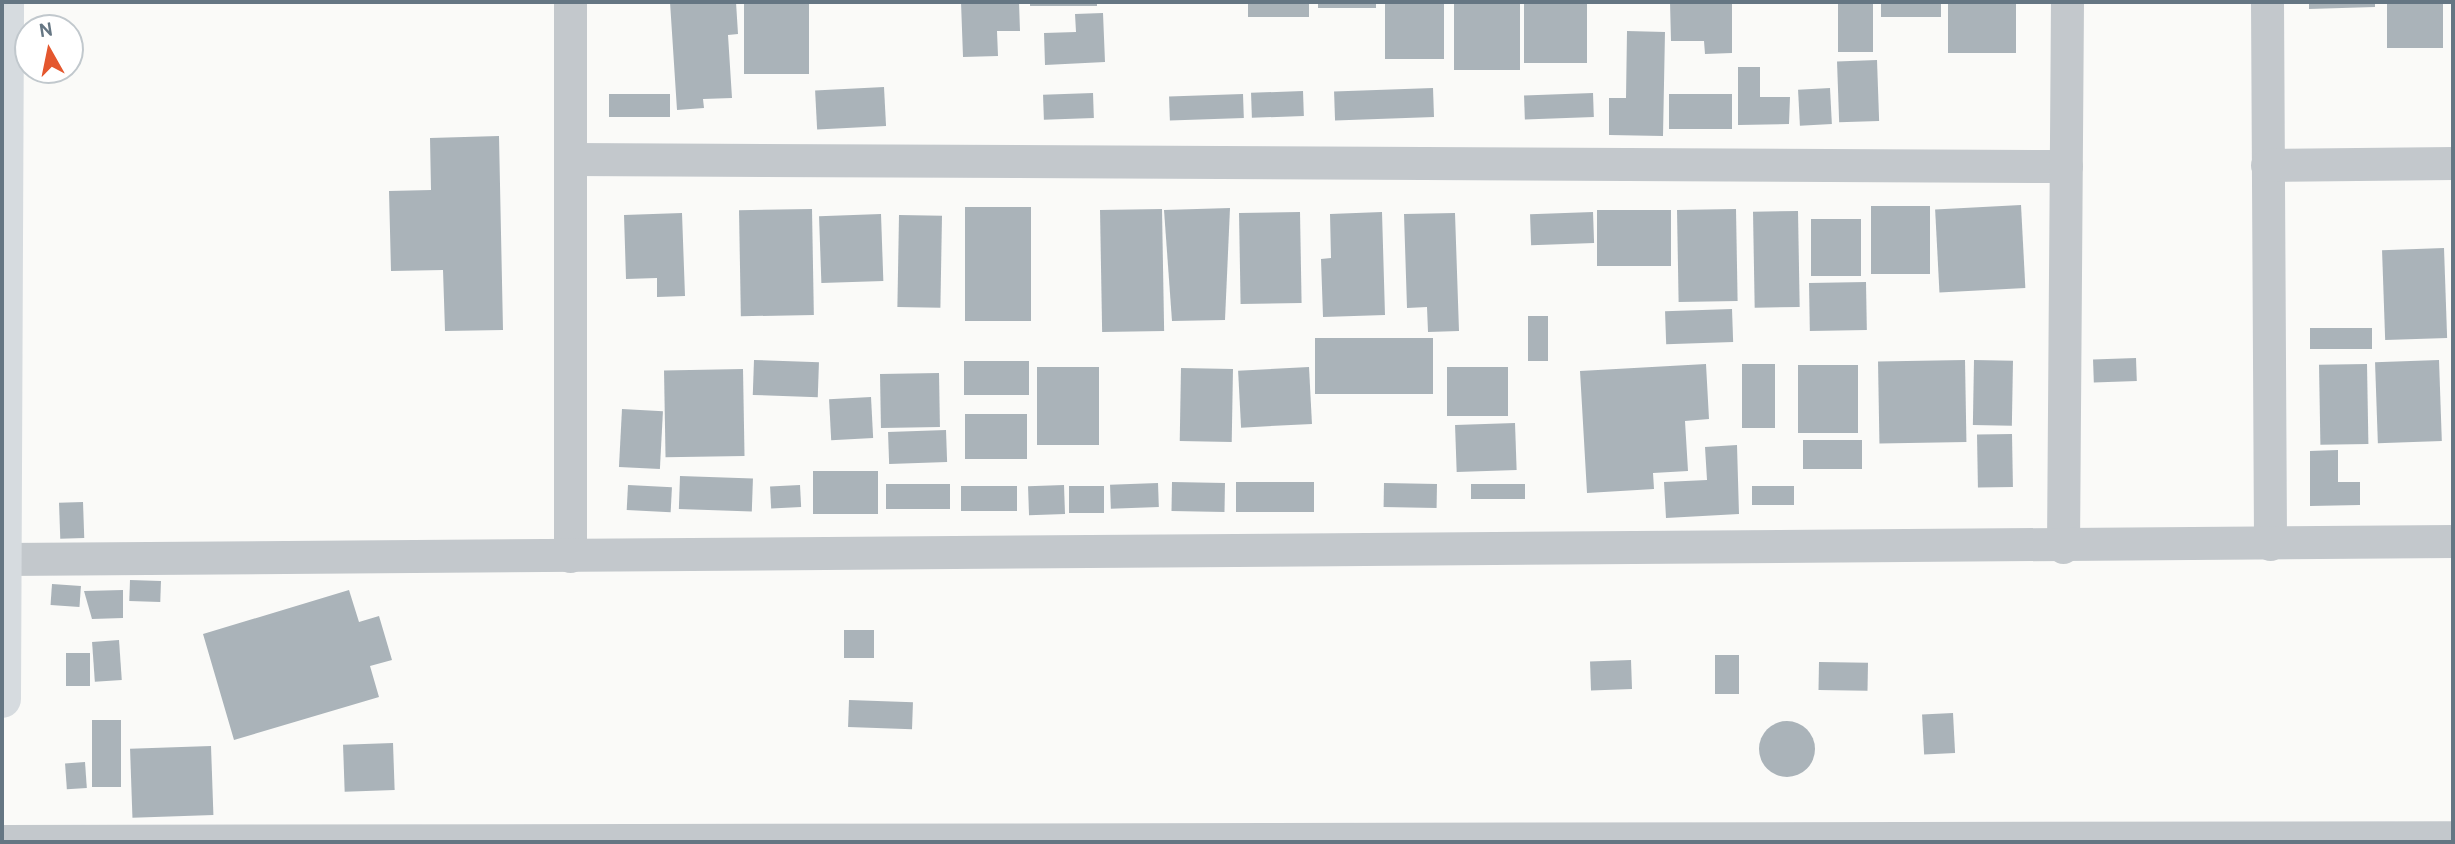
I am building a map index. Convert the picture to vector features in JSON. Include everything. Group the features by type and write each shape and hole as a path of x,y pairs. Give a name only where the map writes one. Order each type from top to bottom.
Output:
{"street":[{"path":"2,699 5,2"},
{"path":"569,556 572,159 570,2"},
{"path":"2063,547 2067,2"},
{"path":"2267,2 2270,544"},
{"path":"572,159 2066,166"},
{"path":"2267,165 2453,163"},
{"path":"4,559 2063,547 2453,541"},
{"path":"2,841 2260,839 2453,836"}],"building":[{"path":"670,2 736,2 738,34 728,35 732,98 703,99 704,108 677,110"},
{"path":"744,2 809,2 809,74 744,74"},
{"path":"961,2 1019,2 1020,31 997,31 998,56 963,57"},
{"path":"1030,2 1097,2 1097,6 1030,6"},
{"path":"1248,2 1309,2 1309,17 1248,17"},
{"path":"1318,2 1376,2 1376,8 1318,8"},
{"path":"1385,2 1444,2 1444,59 1385,59"},
{"path":"1454,2 1520,2 1520,70 1454,70"},
{"path":"1524,2 1587,2 1587,63 1524,63"},
{"path":"1670,2 1732,2 1732,53 1705,54 1704,41 1671,41"},
{"path":"1838,2 1873,2 1873,52 1838,52"},
{"path":"1881,2 1941,2 1941,17 1881,17"},
{"path":"1948,2 2016,2 2016,53 1948,53"},
{"path":"2309,2 2375,2 2375,7 2309,9"},
{"path":"2387,2 2443,2 2443,48 2387,48"},
{"path":"1103,13 1105,62 1045,65 1044,33 1076,32 1075,14"},
{"path":"1627,31 1665,32 1663,136 1609,135 1609,98 1626,98"},
{"path":"1877,60 1879,121 1839,122 1837,61"},
{"path":"1738,67 1760,67 1760,97 1790,97 1789,124 1738,125"},
{"path":"884,87 886,126 817,130 815,91"},
{"path":"1433,88 1434,117 1335,120 1334,91"},
{"path":"1830,88 1832,124 1800,126 1798,90"},
{"path":"1303,91 1304,116 1252,118 1251,93"},
{"path":"1093,93 1094,118 1044,120 1043,95"},
{"path":"1593,93 1594,117 1525,119 1524,95"},
{"path":"609,94 670,94 670,117 609,117"},
{"path":"1243,94 1244,118 1170,121 1169,97"},
{"path":"1669,94 1732,94 1732,129 1669,129"},
{"path":"499,136 503,330 445,331 443,270 391,271 389,191 431,190 430,138"},
{"path":"2021,205 2025,288 1939,292 1935,210"},
{"path":"1871,206 1930,206 1930,274 1871,274"},
{"path":"965,207 1031,207 1031,321 965,321"},
{"path":"1230,208 1225,320 1172,321 1164,210"},
{"path":"812,209 814,315 741,316 739,210"},
{"path":"1162,209 1164,331 1102,332 1100,210"},
{"path":"1736,209 1738,301 1679,302 1677,210"},
{"path":"1597,210 1671,210 1671,266 1597,266"},
{"path":"1798,211 1800,307 1755,308 1753,212"},
{"path":"1300,212 1302,303 1241,304 1239,213"},
{"path":"1382,212 1385,315 1323,317 1321,259 1331,258 1330,214"},
{"path":"1593,212 1594,243 1531,245 1530,214"},
{"path":"682,213 685,296 657,297 657,278 626,279 624,215"},
{"path":"1455,213 1459,331 1428,332 1427,307 1407,308 1404,214"},
{"path":"881,214 883,281 821,283 819,216"},
{"path":"899,215 942,216 940,308 897,307"},
{"path":"1811,219 1861,219 1861,276 1811,276"},
{"path":"2444,248 2447,338 2385,340 2382,250"},
{"path":"1866,282 1867,330 1810,331 1809,283"},
{"path":"1732,309 1733,342 1666,344 1665,311"},
{"path":"1528,316 1548,316 1548,361 1528,361"},
{"path":"2310,328 2372,328 2372,349 2310,349"},
{"path":"1315,338 1433,338 1433,394 1315,394"},
{"path":"2136,358 2137,381 2094,382 2093,360"},
{"path":"754,360 819,362 818,397 753,395"},
{"path":"1965,360 1966,442 1879,444 1878,362"},
{"path":"1974,360 2013,361 2012,426 1973,425"},
{"path":"2439,360 2442,441 2378,443 2375,362"},
{"path":"964,361 1029,361 1029,395 964,395"},
{"path":"1706,364 1709,419 1685,421 1688,471 1653,473 1654,489 1587,493 1580,371"},
{"path":"1742,364 1775,364 1775,428 1742,428"},
{"path":"2367,364 2368,444 2320,445 2319,365"},
{"path":"1798,365 1858,365 1858,433 1798,433"},
{"path":"1037,367 1099,367 1099,445 1037,445"},
{"path":"1309,367 1312,424 1241,428 1238,371"},
{"path":"1447,367 1508,367 1508,416 1447,416"},
{"path":"1181,368 1233,369 1232,442 1180,441"},
{"path":"743,369 745,456 666,457 664,370"},
{"path":"939,373 940,427 881,428 880,374"},
{"path":"871,397 873,438 831,440 829,399"},
{"path":"622,409 663,411 660,469 619,467"},
{"path":"965,414 1027,414 1027,459 965,459"},
{"path":"1515,423 1517,470 1457,472 1455,425"},
{"path":"946,430 947,462 889,464 888,432"},
{"path":"2012,434 2013,487 1978,488 1977,435"},
{"path":"1803,440 1862,440 1862,469 1803,469"},
{"path":"1737,445 1739,514 1666,518 1664,482 1707,480 1705,447"},
{"path":"2338,450 2338,482 2360,482 2360,505 2310,506 2310,451"},
{"path":"813,471 878,471 878,514 813,514"},
{"path":"680,476 753,479 752,512 679,509"},
{"path":"1172,482 1225,483 1224,512 1171,511"},
{"path":"1236,482 1314,482 1314,512 1236,512"},
{"path":"1158,483 1159,507 1111,509 1110,485"},
{"path":"1384,483 1437,484 1437,508 1384,507"},
{"path":"886,484 950,484 950,509 886,509"},
{"path":"1471,484 1525,484 1525,499 1471,499"},
{"path":"628,485 672,487 671,512 627,510"},
{"path":"800,485 801,507 771,509 770,487"},
{"path":"1064,485 1065,514 1029,515 1028,486"},
{"path":"961,486 1017,486 1017,511 961,511"},
{"path":"1069,486 1104,486 1104,513 1069,513"},
{"path":"1752,486 1794,486 1794,505 1752,505"},
{"path":"83,502 84,538 60,539 59,503"},
{"path":"130,580 161,581 160,602 129,601"},
{"path":"52,584 81,586 79,607 51,605"},
{"path":"123,590 123,618 92,619 84,591"},
{"path":"349,590 359,622 379,616 392,660 370,666 379,697 234,740 203,634"},
{"path":"844,630 874,630 874,658 844,658"},
{"path":"119,640 122,680 95,682 92,642"},
{"path":"66,653 90,653 90,686 66,686"},
{"path":"1715,655 1739,655 1739,694 1715,694"},
{"path":"1631,660 1632,689 1591,690 1590,661"},
{"path":"1819,662 1868,663 1868,691 1819,690"},
{"path":"849,700 913,702 912,729 848,727"},
{"path":"1953,713 1955,753 1924,755 1922,715"},
{"path":"92,720 121,720 121,787 92,787"},
{"path":"1782,721 1792,721 1807,729 1813,738 1813,760 1807,769 1792,777 1782,777 1764,765 1759,754 1759,744 1771,726"},
{"path":"393,743 395,790 345,792 343,745"},
{"path":"211,746 213,815 132,818 130,749"},
{"path":"85,762 87,788 67,789 65,763"}]}
